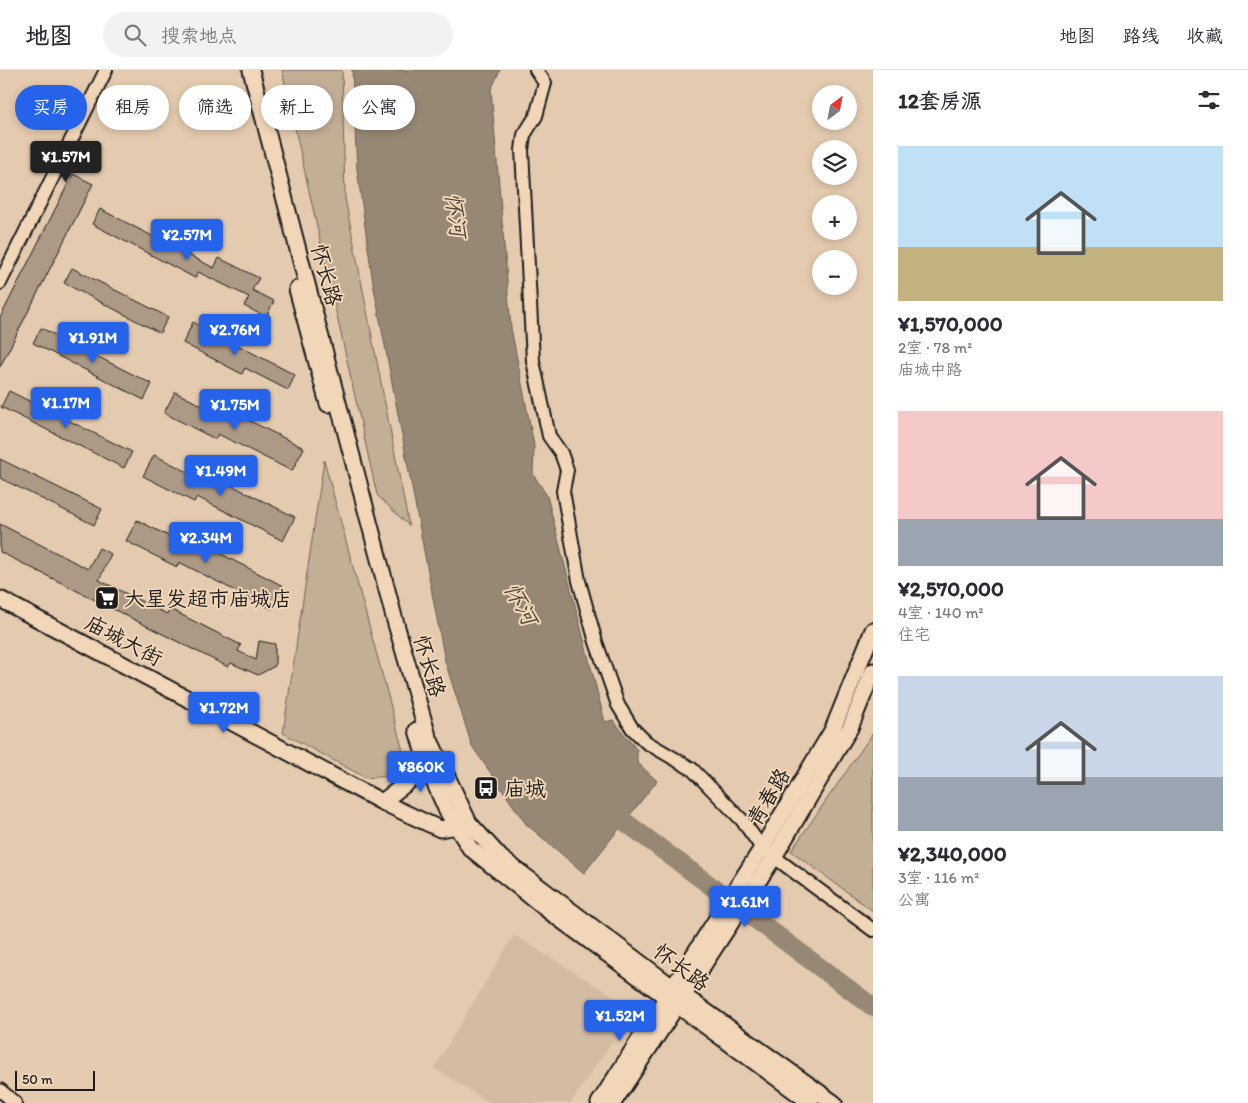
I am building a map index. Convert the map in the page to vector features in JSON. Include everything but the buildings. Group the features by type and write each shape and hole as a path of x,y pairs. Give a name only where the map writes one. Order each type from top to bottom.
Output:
{"main road":[{"name":"怀长路","path":"241,70 314,353 433,763 463,825 501,858 834,1103"},
{"name":"怀长路","path":"251,70 394,617 428,736 433,763"},
{"name":"庙城大街","path":"0,599 382,802 440,829 463,825"},
{"name":"青春路","path":"768,852 833,729 873,630"},
{"name":"青春路","path":"678,990 850,728 873,671"},
{"path":"382,802 433,763"},
{"name":"怀长路","path":"678,990 812,1103"},
{"path":"599,1103 678,990"},
{"path":"613,1103 678,990"}],"street":[{"path":"0,283 106,70"},
{"path":"536,70 545,83 538,109 524,135 522,150 532,361 549,436 561,453 567,470 564,491 566,514 579,581 596,642 618,705 632,728 646,742 692,769 742,820 768,852 873,930"},
{"path":"0,1090 15,1103"}],"shaded area":[{"path":"282,70 342,70 345,198 409,526 377,495 295,130 333,130 333,85 285,85"},
{"path":"324,460 403,751 401,765 389,776 366,778 283,733"},
{"path":"873,733 873,911 791,851"},
{"path":"514,935 634,1009 571,1103 490,1103 434,1068"}],"water":[{"path":"352,70 500,70 491,90 511,328 534,445 533,474 547,496 605,722 613,720 637,750 637,762 657,781 584,873 526,824 472,746 445,661 373,283 357,169 355,130 415,130 415,85 353,85"}],"waterway":[{"name":"怀河","path":"605,807 873,1007"}],"place":[{"name":"大星发超市庙城店","path":"107,598"},
{"name":"庙城","path":"486,788"}]}
